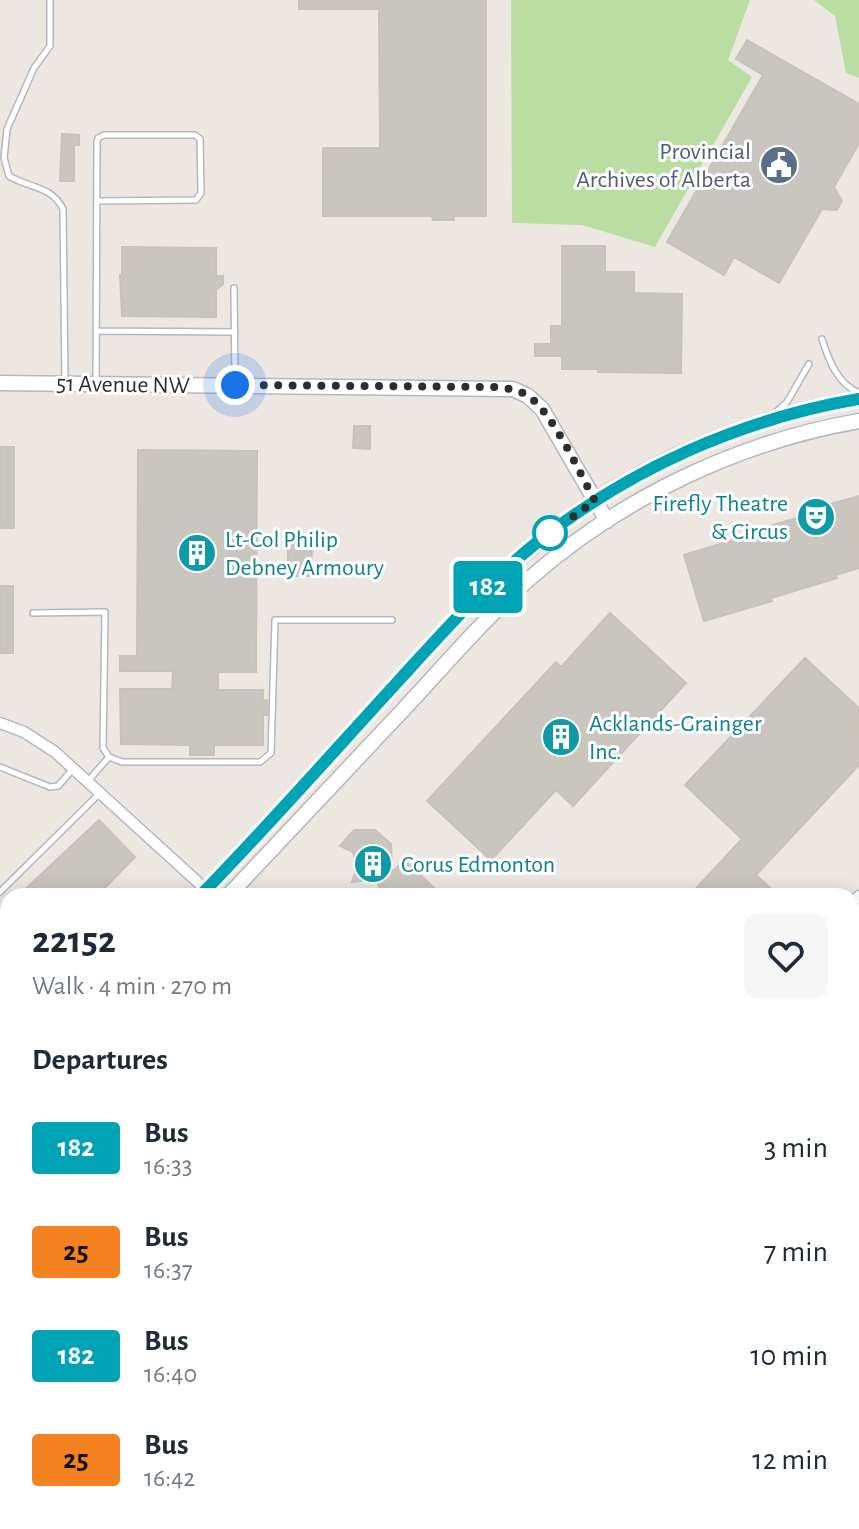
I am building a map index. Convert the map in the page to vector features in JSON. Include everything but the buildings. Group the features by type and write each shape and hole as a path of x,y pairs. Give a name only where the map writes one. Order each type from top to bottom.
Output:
{"main road":[{"name":"51 Avenue NW","path":"0,383 513,389 528,396 542,409 607,521"},
{"path":"212,888 477,598 534,545 595,501 661,464 766,420 859,399"},
{"path":"236,888 500,607 556,556 607,521 680,480 745,452 793,436 859,421"}],"street":[{"path":"0,723 40,741 74,768 201,888"}],"lane":[{"path":"50,0 50,46 34,68 7,129 2,158 9,176 22,184 46,190 58,198 63,209 65,383"},
{"path":"96,384 97,141 100,136 195,135 200,139 201,193 196,200 97,201"},
{"path":"234,288 235,385"},
{"path":"96,331 235,332"},
{"path":"822,339 835,372 845,384 859,393"},
{"path":"766,420 787,402 809,364"},
{"path":"33,613 105,612 103,748 109,757 122,762 260,762 271,753 275,620 392,620"},
{"path":"88,781 109,757"},
{"path":"0,767 50,787 58,786 74,768"},
{"path":"3,888 101,793"}],"green space":[{"path":"511,0 750,0 728,60 752,77 655,247 582,225 512,223"},
{"path":"814,0 859,0 859,78 846,73 835,16"}],"bus line":[{"name":"182","path":"207,888 473,601 548,534 627,482 701,445 766,420 859,399"}],"place":[{"name":"Provincial Archives of Alberta","path":"779,165"},
{"name":"Firefly Theatre & Circus","path":"816,517"},
{"name":"Lt-Col Philip Debney Armoury","path":"197,553"},
{"name":"Acklands-Grainger Inc.","path":"561,737"},
{"name":"Corus Edmonton","path":"373,864"}],"route":[{"path":"235,385 494,387 522,392 535,401 548,417 595,501 550,533"}]}
